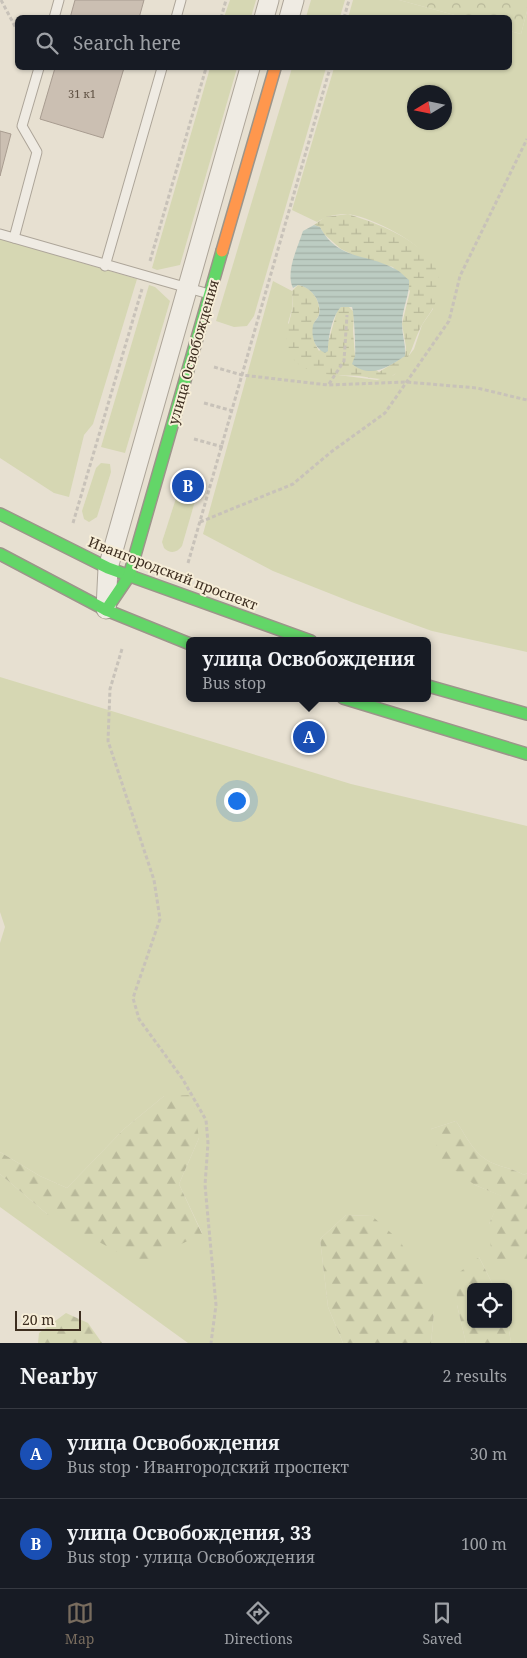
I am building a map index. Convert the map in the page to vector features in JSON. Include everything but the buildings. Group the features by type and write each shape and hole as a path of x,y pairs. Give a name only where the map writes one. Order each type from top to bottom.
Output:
{"main road":[{"name":"улица Освобождения","path":"106,610 129,576 274,70"},
{"name":"Ивангородский проспект","path":"0,514 108,568 301,637"},
{"path":"0,554 106,610 186,642"},
{"path":"431,687 527,714"},
{"path":"356,702 527,754"}],"street":[{"path":"265,15 269,0"},
{"path":"290,15 294,0"},
{"name":"улица Освобождения","path":"106,610 108,568 185,288 249,70"}],"lane":[{"path":"55,15 60,0"},
{"path":"177,15 181,0"},
{"path":"14,238 37,152 22,126 39,70"},
{"path":"105,266 161,70"},
{"path":"0,234 105,266 209,294"}],"path":[{"path":"1,0 15,26"},
{"path":"222,15 226,0"},
{"path":"345,15 349,0"},
{"path":"70,530 205,70"},
{"path":"188,563 223,447 329,70"},
{"path":"200,522 292,484 331,452 384,413 449,321 460,276 527,138"},
{"path":"328,385 344,361 347,315"},
{"path":"211,366 242,375 328,385 406,382 477,388 527,400"},
{"path":"201,402 233,411"},
{"path":"191,438 223,447"},
{"path":"122,649 110,689 108,741 154,880 160,919 133,998 139,1019 182,1078 206,1120 208,1143 205,1186 216,1305 211,1343"}],"green space":[{"path":"230,0 256,0 252,15 225,15"},
{"path":"311,0 345,0 341,15 307,15"},
{"path":"353,0 399,0 455,15 349,15"},
{"path":"399,0 527,0 527,11 521,34 512,32 512,15 455,15"},
{"path":"527,11 527,652 432,631 354,603 273,571 203,534 273,281 292,291 292,309 288,323 338,375 377,380 394,375 414,349 422,325 433,309 427,261 420,249 412,242 377,223 355,215 335,215 317,222 292,210 333,70 512,70 512,32 521,34"},
{"path":"209,70 236,70 180,265 157,270 152,268"},
{"path":"291,70 325,70 254,316 247,326 234,327 216,321"},
{"path":"348,214 378,225 411,242 425,253 435,266 439,281 437,298 433,309 422,325 405,363 391,377 378,379 331,375 311,371 296,362 288,348 287,337 292,308 292,291 298,285 307,288 317,299 319,314 314,323 313,335 314,342 319,351 328,343 337,311 341,307 348,306 354,312 355,356 379,372 405,356 406,347 402,324 410,291 393,267 362,259 341,249 324,234 320,227 314,225 325,217"},
{"path":"0,239 137,279 93,424 84,435 69,497 54,493 0,458"},
{"path":"149,285 155,287 170,301 125,453 101,447"},
{"path":"101,463 110,464 111,472 97,517 89,522 84,519 82,511 96,468"},
{"path":"182,489 192,491 195,501 182,546 178,550 171,552 164,548 162,542 178,492"},
{"path":"0,677 351,784 527,826 527,1173 524,1175 482,1157 472,1146 456,1121 431,1129 475,1185 502,1196 489,1224 520,1259 527,1259 527,1343 511,1343 509,1328 512,1328 512,1283 492,1283 479,1257 457,1305 466,1343 431,1343 434,1313 372,1216 346,1215 320,1239 328,1307 343,1343 188,1343 0,1207 0,1174 47,1214 202,1233 179,1184 199,1138 164,1096 124,1129 67,1188 40,1176 0,1152 0,943 5,927 0,912"},
{"path":"192,1095 199,1138 179,1184 202,1234 140,1264 47,1214 0,1174 0,1152 40,1176 67,1188 124,1129 164,1096"},
{"path":"456,1121 472,1146 482,1157 524,1175 527,1173 527,1259 492,1262 489,1224 501,1196 475,1185 442,1161 431,1129"},
{"path":"346,1215 372,1216 400,1241 421,1278 434,1313 431,1343 343,1343 328,1307 320,1239"},
{"path":"479,1257 492,1283 467,1283 467,1328 509,1328 511,1343 466,1343 457,1305 456,1275"},
{"path":"66,1313 88,1323 102,1343 38,1343 39,1333"}],"shaded area":[{"path":"314,225 320,227 327,238 344,251 397,270 409,280 402,324 405,356 386,367 373,371 366,371 352,364 355,353 352,307 341,307 335,316 328,351 325,353 318,348 312,329 319,315 319,305 311,292 303,286 298,285 293,288 290,275 303,231"}],"traffic: fast":[{"path":"106,610 129,576 222,251"},
{"path":"0,514 108,568 300,637"},
{"path":"0,554 106,610 186,642"},
{"path":"431,687 527,714"},
{"path":"356,702 527,754"}],"traffic: slow":[{"path":"222,251 274,70"}],"place":[{"name":"улица Освобождения, 33","path":"188,486"},
{"name":"улица Освобождения","path":"309,737"}]}
